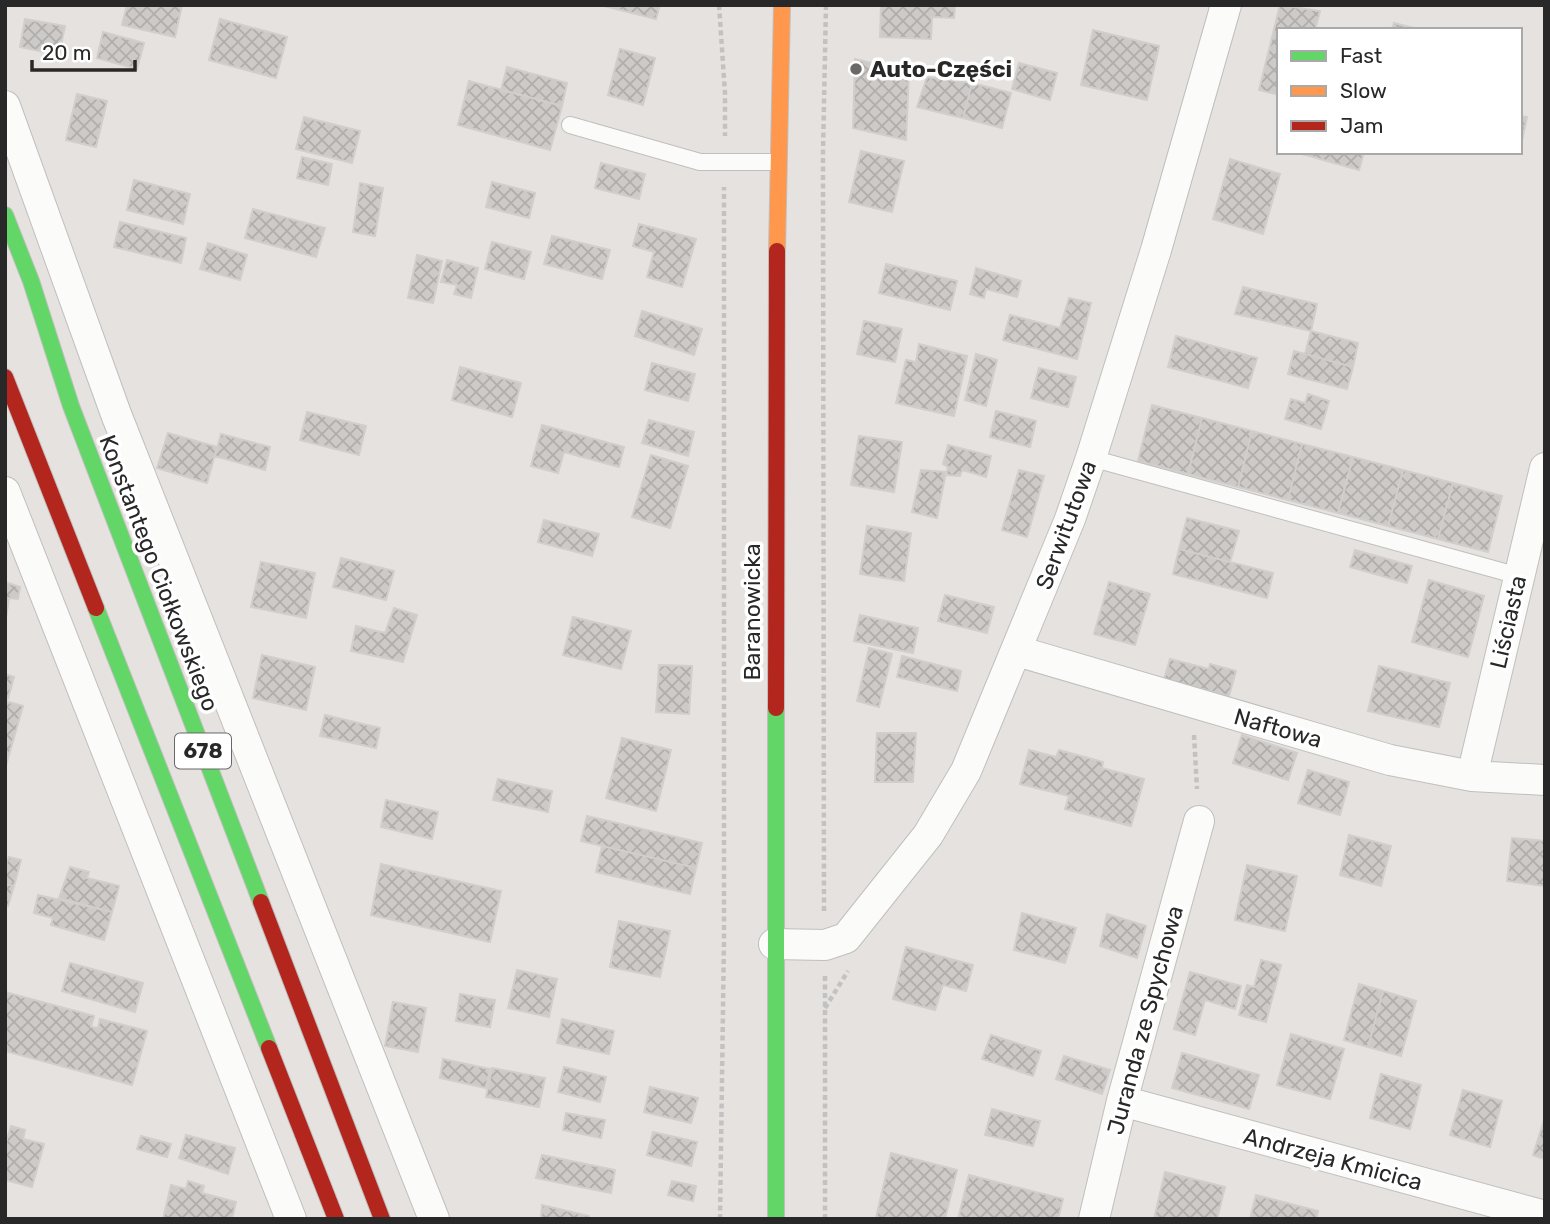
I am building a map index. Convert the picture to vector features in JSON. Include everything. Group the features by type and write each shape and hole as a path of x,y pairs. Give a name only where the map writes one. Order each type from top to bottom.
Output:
{"main road":[{"name":"Baranowicka","path":"776,1219 774,944 778,162 782,5"},
{"name":"Konstantego Ciołkowskiego","path":"5,215 31,281 71,406 382,1219"},
{"name":"678","path":"5,377 335,1219"}],"street":[{"name":"Serwitutowa","path":"825,946 846,937 928,835 967,771 1017,651 1091,458 1156,250 1226,5"},
{"path":"5,106 116,414 433,1219"},
{"name":"Liściasta","path":"1472,776 1545,468"},
{"path":"5,492 291,1219"},
{"name":"Naftowa","path":"1017,651 1390,760 1472,776 1545,780"},
{"name":"Juranda ze Spychowa","path":"1094,1219 1122,1101 1199,821"},
{"path":"774,944 825,946"},
{"name":"Andrzeja Kmicica","path":"1122,1101 1545,1216"}],"lane":[{"path":"570,125 700,162 778,162"},
{"path":"1091,458 1519,576"}],"path":[{"path":"719,5 725,93 724,939 720,1219"},
{"path":"825,1219 823,152 826,5"},
{"path":"1195,727 1199,821"}],"building":[{"path":"127,5 182,5 175,37 122,25"},
{"path":"600,5 660,5 656,19"},
{"path":"881,5 955,5 954,18 932,17 931,39 880,37"},
{"path":"1280,5 1320,11 1316,28 1277,28 1277,94 1259,90"},
{"path":"25,19 65,26 59,55 20,47"},
{"path":"220,19 287,37 276,78 209,60"},
{"path":"1394,23 1413,28 1393,28"},
{"path":"1093,30 1159,46 1147,100 1081,85"},
{"path":"103,32 144,43 137,69 97,58"},
{"path":"620,49 655,58 643,105 608,95"},
{"path":"855,59 909,72 906,140 853,128"},
{"path":"1019,63 1057,73 1050,100 1012,89"},
{"path":"507,67 567,83 562,106 501,90"},
{"path":"927,77 972,83 963,118 917,107"},
{"path":"469,81 562,106 550,150 458,125"},
{"path":"972,83 1011,93 1002,128 963,118"},
{"path":"77,94 107,101 96,147 66,140"},
{"path":"1522,116 1527,117 1522,141"},
{"path":"304,117 360,131 352,163 296,149"},
{"path":"861,151 904,161 892,212 849,202"},
{"path":"1302,154 1363,154 1359,170"},
{"path":"302,157 332,164 328,185 297,178"},
{"path":"1230,159 1280,174 1263,234 1213,219"},
{"path":"601,163 645,174 639,199 595,188"},
{"path":"134,180 190,194 183,224 127,210"},
{"path":"492,182 535,193 529,218 486,207"},
{"path":"360,183 383,188 375,236 353,232"},
{"path":"253,209 325,228 316,257 245,238"},
{"path":"120,222 186,238 181,263 114,247"},
{"path":"639,224 696,239 682,287 647,277 654,252 633,246"},
{"path":"552,236 610,250 602,279 544,264"},
{"path":"492,242 531,252 524,279 485,269"},
{"path":"208,243 247,255 240,280 200,269"},
{"path":"417,255 442,261 433,303 408,298"},
{"path":"447,260 478,268 471,298 454,294 457,285 441,282"},
{"path":"886,264 957,281 950,310 879,293"},
{"path":"976,268 1021,281 1017,297 986,289 984,298 970,294"},
{"path":"1243,287 1317,304 1311,331 1235,314"},
{"path":"1069,298 1091,303 1077,359 1003,340 1010,315 1060,328"},
{"path":"642,311 702,329 694,355 635,336"},
{"path":"864,321 902,329 895,362 857,354"},
{"path":"1311,331 1358,343 1353,367 1305,354"},
{"path":"1176,336 1257,358 1248,388 1168,367"},
{"path":"919,344 967,356 954,416 896,403 906,360 916,362"},
{"path":"1294,351 1353,367 1347,389 1288,374"},
{"path":"976,354 997,360 986,406 965,400"},
{"path":"652,363 695,374 688,401 645,390"},
{"path":"460,367 521,383 512,417 452,400"},
{"path":"1039,368 1076,377 1068,407 1031,398"},
{"path":"1308,394 1329,401 1321,429 1285,419 1291,399 1305,403"},
{"path":"1152,405 1202,418 1188,474 1138,461"},
{"path":"996,411 1036,421 1030,447 990,437"},
{"path":"307,412 366,426 359,455 300,440"},
{"path":"1202,418 1252,431 1238,487 1188,474"},
{"path":"649,420 694,432 688,456 642,443"},
{"path":"542,425 624,447 619,467 564,452 558,473 531,466"},
{"path":"1252,431 1302,444 1288,500 1238,487"},
{"path":"168,433 217,447 207,483 157,468"},
{"path":"221,434 270,447 265,470 215,456"},
{"path":"859,436 902,442 894,492 851,485"},
{"path":"1302,444 1353,457 1338,513 1288,500"},
{"path":"948,445 991,456 986,477 962,470 960,476 946,475 948,467 943,464"},
{"path":"651,455 688,466 670,528 632,517"},
{"path":"1353,457 1403,470 1388,526 1338,513"},
{"path":"921,470 946,472 937,518 912,512"},
{"path":"1019,470 1044,476 1027,537 1002,530"},
{"path":"1403,470 1453,483 1438,539 1388,526"},
{"path":"1453,483 1502,496 1488,552 1438,539"},
{"path":"1187,518 1239,531 1230,562 1179,549"},
{"path":"544,520 599,534 592,556 538,542"},
{"path":"867,526 911,533 904,581 860,574"},
{"path":"1179,549 1273,573 1267,598 1173,574"},
{"path":"1355,550 1412,566 1407,583 1350,567"},
{"path":"341,558 394,571 386,600 333,587"},
{"path":"261,562 315,573 306,618 251,607"},
{"path":"1429,580 1484,596 1468,657 1412,642"},
{"path":"5,582 20,587 18,599 9,598 5,624"},
{"path":"1109,582 1150,594 1135,645 1094,634"},
{"path":"945,595 994,607 987,633 938,621"},
{"path":"394,608 417,615 403,662 351,651 356,626 385,633"},
{"path":"860,615 918,628 913,653 854,641"},
{"path":"573,617 631,631 621,669 563,655"},
{"path":"869,648 892,654 879,707 857,701"},
{"path":"262,655 315,667 306,710 253,698"},
{"path":"902,656 961,671 957,691 897,677"},
{"path":"1170,659 1209,669 1210,664 1236,671 1229,696 1164,679"},
{"path":"659,665 692,666 689,714 656,712"},
{"path":"1379,666 1450,683 1439,727 1368,711"},
{"path":"5,674 14,677 8,699 5,698"},
{"path":"5,701 23,706 5,769"},
{"path":"325,715 380,728 376,748 320,736"},
{"path":"877,733 916,733 913,782 875,782"},
{"path":"1242,735 1297,753 1288,780 1233,763"},
{"path":"622,738 671,750 656,811 606,798"},
{"path":"1029,750 1056,757 1059,750 1103,762 1102,768 1144,779 1131,826 1065,809 1069,796 1020,784"},
{"path":"1308,770 1349,782 1340,815 1298,803"},
{"path":"498,779 552,791 548,812 493,800"},
{"path":"386,800 438,812 432,839 381,827"},
{"path":"587,816 702,843 696,868 581,841"},
{"path":"1349,835 1391,846 1381,886 1340,875"},
{"path":"1512,838 1545,841 1545,886 1507,881"},
{"path":"602,846 696,868 690,894 596,872"},
{"path":"9,857 21,860 14,886 5,884 5,865"},
{"path":"381,864 501,891 490,942 371,915"},
{"path":"1247,865 1297,876 1285,931 1235,920"},
{"path":"70,867 89,872 87,878 119,886 112,912 59,898"},
{"path":"5,884 14,886 8,906 5,905"},
{"path":"38,895 112,912 104,940 51,925 53,918 34,913"},
{"path":"1022,913 1076,928 1065,963 1014,950"},
{"path":"1107,914 1146,926 1137,958 1100,946"},
{"path":"619,921 670,931 660,977 610,967"},
{"path":"906,947 973,965 966,991 943,985 935,1010 893,999"},
{"path":"1261,960 1281,965 1266,1022 1239,1015 1247,985 1254,987"},
{"path":"70,963 143,983 135,1012 62,991"},
{"path":"517,970 557,979 549,1017 508,1008"},
{"path":"1190,972 1241,986 1235,1009 1205,1000 1195,1035 1174,1029"},
{"path":"1359,984 1383,991 1368,1047 1344,1040"},
{"path":"1383,991 1416,1001 1401,1056 1368,1047"},
{"path":"5,992 94,1016 91,1027 98,1028 100,1019 147,1031 132,1085 5,1051"},
{"path":"460,994 495,1000 490,1027 456,1021"},
{"path":"393,1002 426,1008 418,1052 385,1046"},
{"path":"562,1019 614,1031 609,1054 557,1043"},
{"path":"1291,1034 1344,1049 1330,1099 1277,1085"},
{"path":"991,1035 1041,1051 1033,1076 982,1059"},
{"path":"1182,1053 1259,1075 1249,1109 1172,1088"},
{"path":"1064,1056 1110,1070 1102,1094 1056,1079"},
{"path":"443,1059 490,1069 486,1088 440,1078"},
{"path":"564,1067 606,1077 600,1102 558,1092"},
{"path":"492,1068 545,1078 539,1107 486,1097"},
{"path":"1381,1074 1421,1085 1410,1129 1370,1118"},
{"path":"650,1087 698,1098 691,1123 644,1112"},
{"path":"1463,1090 1502,1101 1490,1147 1450,1135"},
{"path":"992,1109 1040,1121 1033,1146 985,1135"},
{"path":"566,1113 605,1120 601,1138 563,1130"},
{"path":"1545,1117 1545,1159 1533,1155"},
{"path":"11,1126 25,1130 23,1139 44,1144 32,1187 5,1180 5,1146"},
{"path":"653,1132 697,1142 691,1166 647,1155"},
{"path":"186,1135 235,1148 228,1174 179,1158"},
{"path":"141,1136 171,1144 167,1157 137,1149"},
{"path":"891,1153 957,1170 945,1219 876,1218"},
{"path":"542,1155 615,1170 611,1193 536,1178"},
{"path":"1165,1172 1225,1187 1217,1219 1154,1219"},
{"path":"969,1175 1063,1199 1058,1219 958,1219"},
{"path":"188,1181 204,1186 202,1193 236,1202 232,1219 163,1219 171,1185 186,1189"},
{"path":"672,1181 696,1186 693,1201 668,1195"},
{"path":"1256,1195 1318,1211 1316,1219 1250,1219"},
{"path":"542,1205 589,1216 589,1218 541,1219"}],"traffic: fast":[{"path":"5,215 31,281 71,406 261,902"},
{"path":"96,608 269,1048"},
{"path":"776,708 776,1219"}],"traffic: slow":[{"path":"777,251 782,5"}],"traffic: jam":[{"path":"776,708 777,251"},
{"path":"5,377 96,608"},
{"path":"261,902 382,1219"},
{"path":"269,1048 336,1219"}],"place":[{"name":"Auto-Części","path":"856,69"}]}
